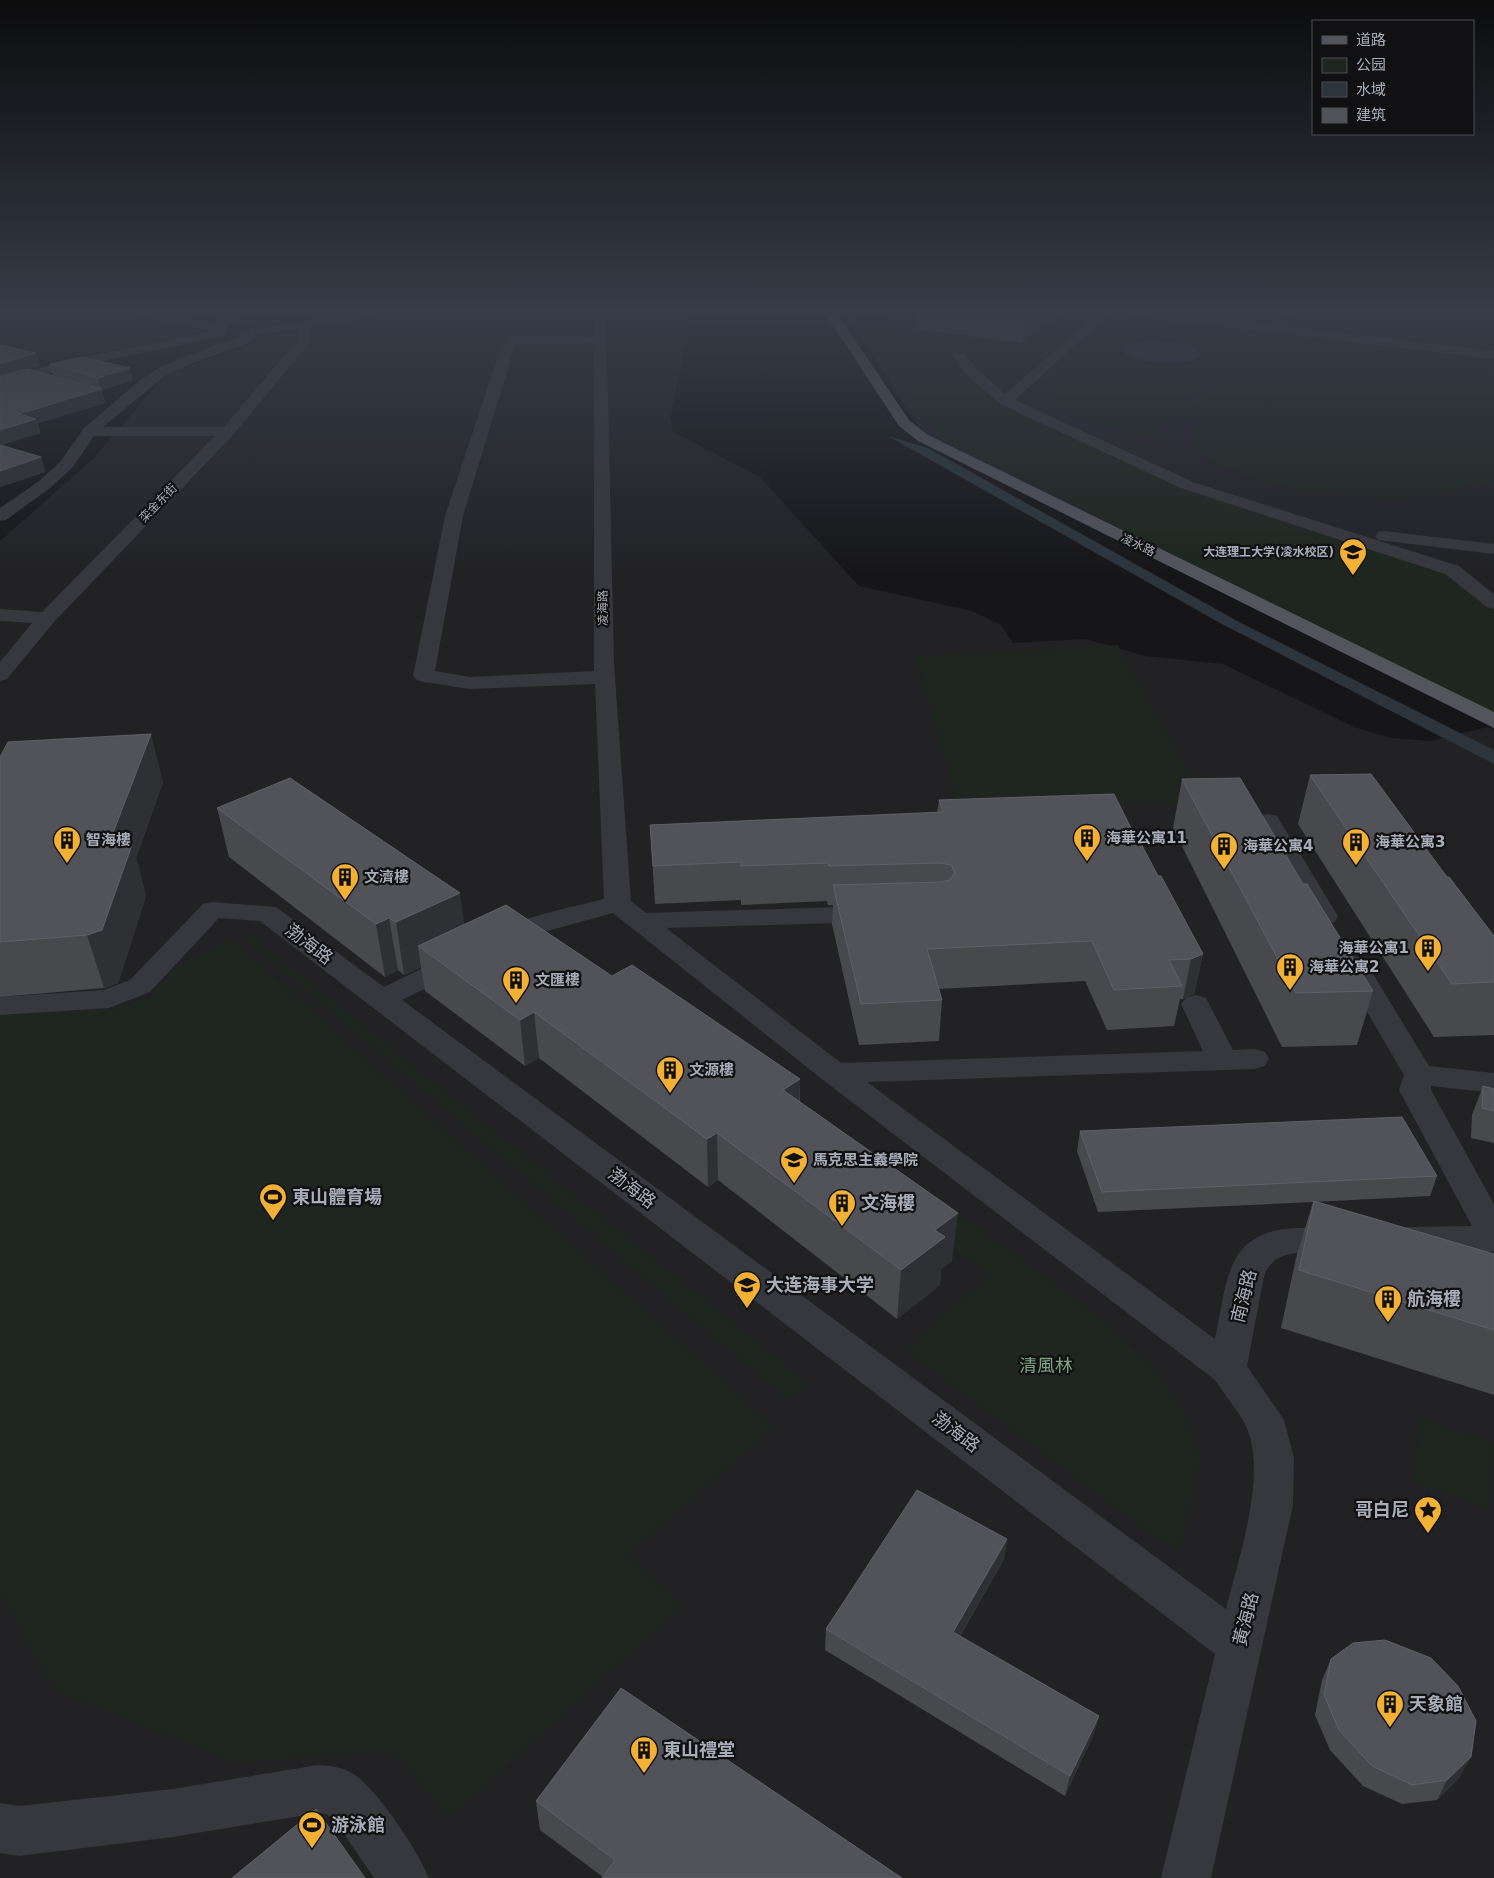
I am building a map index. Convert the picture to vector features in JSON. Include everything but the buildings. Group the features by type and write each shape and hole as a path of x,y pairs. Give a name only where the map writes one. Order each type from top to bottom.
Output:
{"main road":[{"name":"凌水路","path":"888,400 904,423 923,438 1494,721"}],"street":[{"path":"0,516 44,485 66,465 89,431 126,400"},
{"name":"栾金东街","path":"0,675 47,618 228,432 255,400"},
{"path":"491,400 454,516 424,676 470,683 604,677"},
{"name":"凌海路","path":"601,400 604,677 629,913"},
{"path":"1005,401 1187,485 1452,570 1494,603"},
{"path":"89,431 228,432"},
{"path":"1314,527 1494,550"},
{"path":"1452,570 1494,550"},
{"path":"0,615 47,618"},
{"path":"1268,821 1419,1075 1494,1083"},
{"name":"渤海路","path":"0,1006 109,999 140,986 212,910 267,914 1239,1645"},
{"path":"382,999 530,927 629,913 897,913"},
{"name":"黃海路","path":"629,913 834,1073 1228,1369 1264,1420 1274,1458 1272,1505 1253,1596 1239,1645 1186,1878"},
{"path":"1196,1004 1224,1060"},
{"path":"834,1073 1254,1059"},
{"name":"南海路","path":"1228,1369 1246,1276 1253,1259 1267,1246 1288,1241 1494,1237 1414,1090 1419,1075"},
{"path":"6,1835 318,1789 337,1791 353,1805 404,1878"}],"shaded area":[{"name":"大连海事大学","path":"144,400 674,400 670,417 673,432 760,477 859,586 972,611 1001,625 1013,643 1086,639 1145,656 1223,664 1354,727 1391,738 1431,741 1487,727 1494,730 1494,1878 0,1878 0,541 93,459"},
{"name":"大连理工大学(凌水校区)","path":"901,400 1494,400 1494,715 931,438 915,422"}],"green space":[{"path":"914,400 1004,400 1187,485 1452,570 1494,604 1494,720 942,437"},
{"path":"1055,400 1185,400 1151,438 1079,419"},
{"path":"1198,400 1494,400 1494,480 1491,484 1475,482 1446,495 1386,498 1315,493 1257,480 1209,460 1194,443 1196,420 1183,418"},
{"path":"1118,645 1205,801 960,810 915,656"},
{"path":"248,932 809,1383 787,1400 241,936"},
{"name":"東山體育場","path":"231,938 775,1427 629,1555 683,1606 450,1818 391,1751 234,1763 54,1691 0,1593 0,1015 14,1010 115,1010 151,996 173,968"},
{"name":"清風林","path":"949,1206 1098,1315 1158,1371 1183,1409 1201,1457 1179,1555 903,1350 988,1275 924,1225"},
{"path":"1421,1418 1494,1443 1489,1509 1412,1482"}],"water":[{"path":"888,436 928,448 1239,622 1494,750 1494,764 1220,623"}],"place":[{"name":"大连理工大学(凌水校区)","path":"1353,576"},
{"name":"海華公寓11","path":"1087,862"},
{"name":"智海樓","path":"67,864"},
{"name":"海華公寓3","path":"1356,866"},
{"name":"海華公寓4","path":"1224,870"},
{"name":"文濟樓","path":"345,901"},
{"name":"海華公寓1","path":"1428,972"},
{"name":"海華公寓2","path":"1290,991"},
{"name":"文匯樓","path":"516,1004"},
{"name":"文源樓","path":"670,1094"},
{"name":"馬克思主義學院","path":"794,1184"},
{"name":"東山體育場","path":"273,1221"},
{"name":"文海樓","path":"842,1227"},
{"name":"大连海事大学","path":"747,1309"},
{"name":"航海樓","path":"1388,1323"},
{"name":"哥白尼","path":"1428,1534"},
{"name":"天象館","path":"1390,1728"},
{"name":"東山禮堂","path":"644,1774"},
{"name":"游泳館","path":"312,1849"}]}
